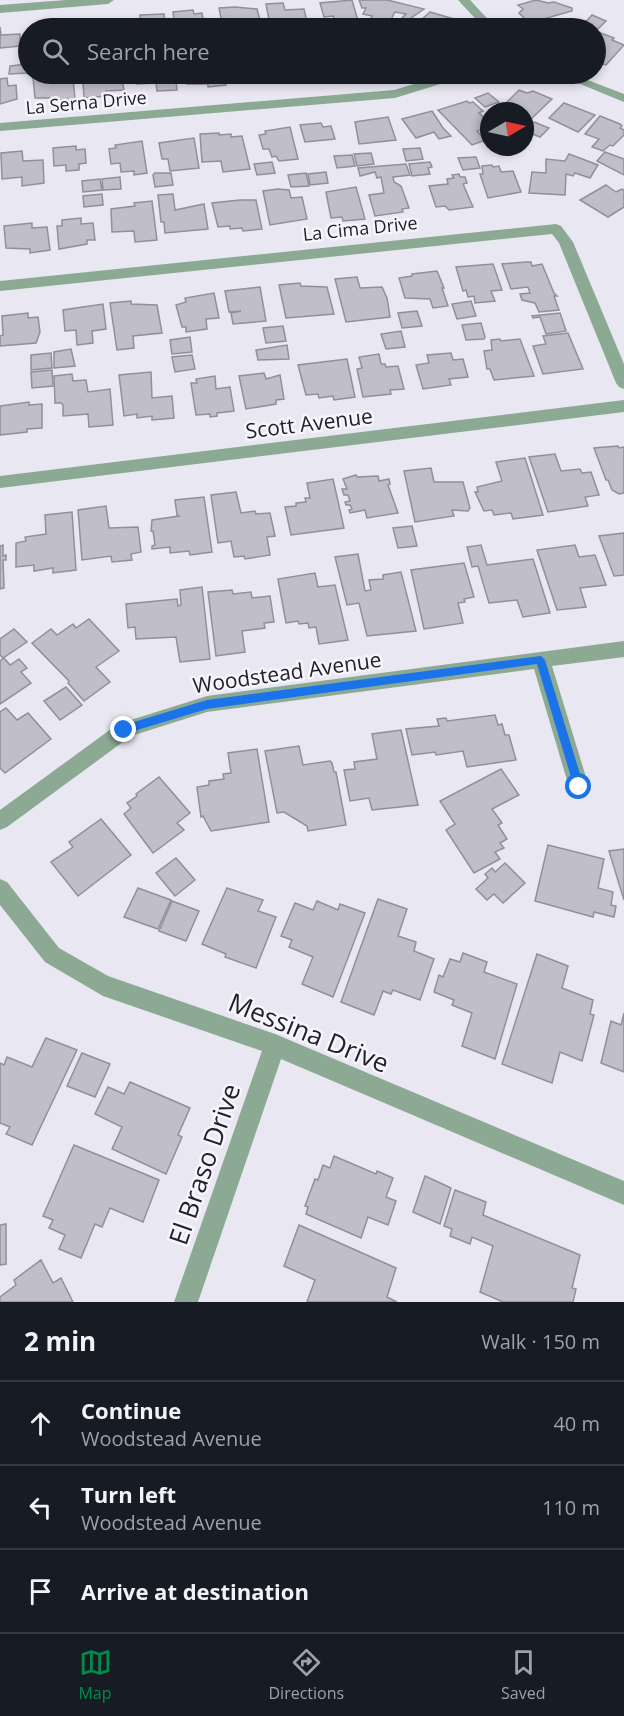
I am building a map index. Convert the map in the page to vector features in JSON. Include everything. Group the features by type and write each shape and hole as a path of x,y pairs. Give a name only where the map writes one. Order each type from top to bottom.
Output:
{"street":[{"path":"0,9 108,0"},
{"path":"464,0 481,18"},
{"name":"La Serna Drive","path":"0,127 395,94 427,84"},
{"path":"588,84 624,98"},
{"name":"La Cima Drive","path":"0,286 556,229 566,242 624,383"},
{"name":"Scott Avenue","path":"0,482 624,406"},
{"name":"Woodstead Avenue","path":"0,821 124,730 207,704 624,649"},
{"path":"541,660 579,787"},
{"name":"Messina Drive","path":"0,889 52,955 103,985 274,1046 624,1193"},
{"name":"El Braso Drive","path":"186,1302 274,1046"}],"building":[{"path":"352,0 357,18 324,17 320,3"},
{"path":"359,0 387,0 424,9 411,18 402,18 406,14 395,12 392,18 371,18 372,16 363,14 366,8 362,8"},
{"path":"536,0 554,2 572,8 572,11 547,18 524,18 519,13 523,9 518,5"},
{"path":"283,3 285,10 304,9 306,18 269,18 266,4"},
{"path":"219,8 257,9 259,18 221,18"},
{"path":"193,10 194,14 202,13 203,18 174,18 173,12"},
{"path":"430,12 451,18 423,18"},
{"path":"164,14 165,18 140,18 140,15"},
{"path":"0,27 1,35 18,34 18,46 0,48"},
{"path":"606,35 624,45 606,65"},
{"path":"18,65 18,74 9,74 10,66"},
{"path":"7,78 8,86 16,85 17,99 0,104 0,79"},
{"path":"34,84 74,84 75,99 35,98"},
{"path":"83,84 123,84 124,90 106,91 107,96 84,98"},
{"path":"156,84 176,84 177,90 157,91"},
{"path":"208,84 226,85 208,87"},
{"path":"519,90 527,93 533,91 552,99 534,116 534,102 507,102"},
{"path":"488,93 499,102 480,102 475,98"},
{"path":"467,101 473,102 480,108 480,130 477,131 480,134 480,142 472,145 438,110"},
{"path":"564,103 595,115 578,132 549,118"},
{"path":"432,111 451,136 439,139 434,132 416,138 402,119"},
{"path":"600,116 620,124 622,126 620,128 624,130 624,135 613,146 610,145 603,151 592,147 599,139 585,134"},
{"path":"388,117 396,140 359,144 355,122"},
{"path":"534,122 549,128 540,137 534,135"},
{"path":"321,123 323,127 331,126 335,139 305,142 300,125"},
{"path":"290,127 298,159 279,161 276,156 272,157 269,149 263,149 259,135 266,134 265,131"},
{"path":"219,133 219,135 231,134 231,137 242,136 250,169 223,172 221,161 202,162 200,134"},
{"path":"194,138 199,168 170,171 168,159 162,159 159,143"},
{"path":"142,141 147,173 134,175 134,171 121,172 120,163 111,164 109,149 116,148 115,145"},
{"path":"76,146 76,150 85,149 86,163 79,164 79,170 66,171 66,165 54,166 53,148"},
{"path":"420,148 423,159 406,161 403,149"},
{"path":"22,151 23,161 43,160 44,183 22,186 22,177 2,179 1,153"},
{"path":"605,152 624,159 624,175 597,161"},
{"path":"371,153 374,164 357,166 354,154"},
{"path":"569,154 598,165 590,178 575,173 573,176 566,174 565,195 529,193 532,172 546,173 546,159 565,161"},
{"path":"352,155 355,166 337,168 334,156"},
{"path":"476,157 480,168 463,170 458,158"},
{"path":"272,162 275,173 257,175 254,164"},
{"path":"430,162 432,167 428,168 430,174 412,176 409,164"},
{"path":"406,164 410,175 393,177 394,182 401,186 409,208 402,209 403,212 375,216 369,195 384,193 381,177 377,178 375,172 360,176 358,168"},
{"path":"492,165 493,167 499,166 501,172 513,171 521,192 488,198 480,174 483,174 482,166"},
{"path":"326,172 328,183 310,185 308,174"},
{"path":"171,173 173,185 155,187 153,175"},
{"path":"306,173 309,186 291,187 288,175"},
{"path":"459,174 460,177 465,177 467,183 463,184 473,207 449,210 445,206 436,207 429,186 448,184 447,179"},
{"path":"120,177 121,189 103,190 102,179"},
{"path":"100,179 102,190 83,192 82,181"},
{"path":"606,185 616,192 624,190 624,207 608,217 580,200"},
{"path":"356,187 365,219 343,221 342,217 331,218 326,192"},
{"path":"289,190 291,198 302,197 307,219 270,225 263,191"},
{"path":"102,194 103,205 84,207 83,196"},
{"path":"173,194 175,210 204,204 208,229 165,233 164,222 161,222 158,195"},
{"path":"256,200 262,229 243,231 242,228 230,229 230,226 218,227 212,203"},
{"path":"152,201 157,240 135,242 134,231 112,232 111,209"},
{"path":"81,218 81,224 93,223 95,240 87,240 87,244 59,249 57,226 62,226 62,220"},
{"path":"32,223 32,228 47,227 50,250 30,253 30,249 6,248 4,226"},
{"path":"531,262 532,266 542,264 557,296 554,296 559,310 539,312 535,303 522,300 520,294 530,293 528,287 511,289 502,264"},
{"path":"493,264 502,290 491,291 495,301 475,303 474,296 468,297 466,290 463,291 456,267"},
{"path":"437,271 448,306 433,308 430,299 405,298 399,278"},
{"path":"357,277 360,288 382,287 387,298 390,317 346,322 335,279"},
{"path":"300,283 301,286 327,287 334,314 286,318 279,285"},
{"path":"260,287 266,321 233,324 231,313 241,311 229,312 225,291"},
{"path":"214,293 219,318 206,319 207,329 186,332 186,327 182,327 176,305 186,302 185,298"},
{"path":"131,301 131,304 157,305 162,333 133,336 134,348 117,350 110,303"},
{"path":"471,301 476,316 457,319 452,304"},
{"path":"103,304 106,329 92,331 93,343 77,345 76,330 65,331 63,310"},
{"path":"417,311 422,326 402,328 398,313"},
{"path":"28,313 28,318 38,317 40,332 36,343 0,346 0,336 3,335 2,316"},
{"path":"560,313 566,331 546,334 540,317 533,318 532,316"},
{"path":"481,323 484,339 466,340 462,325"},
{"path":"283,326 286,341 266,343 263,328"},
{"path":"401,331 405,347 386,349 381,334"},
{"path":"568,333 583,369 543,374 533,346 546,344 543,336"},
{"path":"190,337 192,352 172,354 170,340"},
{"path":"500,339 501,341 520,339 534,376 494,380 490,369 487,369 484,351 492,350 491,340"},
{"path":"287,345 289,359 258,360 256,350"},
{"path":"71,349 75,366 54,368 54,352"},
{"path":"51,353 52,368 31,370 31,355"},
{"path":"451,353 453,360 463,359 468,377 449,379 451,385 423,389 416,365 429,363 427,355"},
{"path":"379,354 381,364 385,364 386,367 398,366 404,389 390,390 391,394 363,397 357,369 362,368 359,357"},
{"path":"192,355 195,369 175,372 172,357"},
{"path":"347,359 355,397 334,400 333,396 319,398 318,394 306,395 298,365"},
{"path":"52,370 53,386 32,388 31,372"},
{"path":"151,372 152,398 172,396 174,418 152,420 152,416 137,418 137,414 124,416 119,375"},
{"path":"264,373 266,379 280,375 284,399 276,400 276,404 246,409 239,376"},
{"path":"72,374 73,381 86,380 88,392 110,389 113,425 89,427 88,414 63,416 63,405 55,403 54,376"},
{"path":"215,376 216,389 230,387 234,411 217,413 217,416 210,417 210,414 196,415 191,383 197,383 196,379"},
{"path":"29,402 29,405 42,404 42,428 0,435 0,406"},
{"path":"618,446 619,448 624,447 624,493 619,494 612,490 606,480 594,448"},
{"path":"555,454 561,471 580,469 582,473 591,472 599,495 585,497 588,506 548,512 529,457"},
{"path":"525,458 543,515 513,519 511,513 494,515 492,510 484,511 475,492 478,492 477,487 502,481 496,462"},
{"path":"431,468 434,482 463,482 470,508 468,511 452,510 454,516 415,522 404,471"},
{"path":"356,475 357,477 378,476 379,481 389,479 390,484 388,485 398,513 367,518 365,510 350,513 349,510 352,509 345,502 350,501 348,495 344,495 342,489 347,489 343,479"},
{"path":"333,479 344,528 291,535 285,507 296,506 296,503 306,502 305,498 310,498 307,483"},
{"path":"236,492 241,513 255,511 256,514 270,513 275,536 267,537 270,555 245,559 244,556 234,557 231,541 218,543 211,495"},
{"path":"204,497 212,552 190,555 189,551 170,553 170,547 152,549 155,545 153,531 151,531 152,520 179,516 175,500"},
{"path":"106,506 109,528 138,527 141,552 131,554 132,560 112,562 111,556 82,560 78,510"},
{"path":"72,512 76,570 53,573 53,568 34,571 34,565 16,567 16,543 26,541 25,537 46,534 45,515"},
{"path":"412,526 417,546 398,548 393,528"},
{"path":"624,533 624,575 614,576 599,536"},
{"path":"3,545 3,556 6,555 6,560 3,560 4,588 0,589 0,546"},
{"path":"481,545 487,565 533,559 550,613 523,617 517,600 489,603 478,566 472,567 467,547"},
{"path":"575,545 579,557 595,555 606,585 580,588 586,607 557,610 537,550"},
{"path":"358,554 365,591 371,590 369,580 383,579 383,575 401,572 416,631 367,636 359,603 347,605 335,557"},
{"path":"464,563 474,597 458,603 463,623 424,629 411,570"},
{"path":"315,573 318,587 335,585 348,640 319,644 316,627 309,628 308,623 299,624 298,621 286,623 278,579"},
{"path":"202,587 210,659 180,662 176,637 136,639 135,627 128,628 126,604 177,599 178,606 181,605 180,590"},
{"path":"232,590 233,594 251,592 252,598 270,596 274,622 264,623 265,628 242,631 245,652 216,656 208,592"},
{"path":"89,619 119,651 96,667 110,682 84,701 68,683 69,681 32,643 51,629 57,635 73,624 76,628"},
{"path":"14,629 27,642 3,658 0,655 0,639"},
{"path":"4,658 10,665 19,659 27,668 21,672 31,683 0,704 0,661"},
{"path":"66,687 82,705 60,720 44,701"},
{"path":"6,708 17,720 28,713 51,739 5,773 0,768 0,712"},
{"path":"495,715 498,725 502,724 505,735 509,735 516,760 467,767 463,751 436,755 435,752 412,755 406,729 439,726 437,719 446,718 447,721"},
{"path":"401,730 418,805 372,810 369,798 350,801 344,770 355,769 354,762 377,759 372,734"},
{"path":"299,746 303,765 330,761 332,763 334,772 336,772 346,825 308,831 307,826 284,812 277,813 265,751"},
{"path":"257,749 269,822 211,831 203,816 201,817 197,787 209,785 209,781 224,779 223,774 231,773 228,753"},
{"path":"501,769 519,795 492,809 502,823 498,825 507,839 500,843 504,848 495,852 500,859 474,873 446,830 455,824 440,801"},
{"path":"159,777 190,813 177,823 184,830 153,853 124,814 131,808 127,803"},
{"path":"101,819 131,855 78,896 51,862 73,847 69,842"},
{"path":"548,845 604,859 598,888 613,892 611,905 616,906 614,917 594,912 593,917 535,901"},
{"path":"624,849 624,900 609,851"},
{"path":"176,858 195,880 175,896 156,873"},
{"path":"505,863 525,883 503,903 494,894 487,900 476,889 488,878 485,874 492,868 495,872"},
{"path":"138,888 171,900 158,929 124,917"},
{"path":"227,888 263,900 258,911 276,917 256,968 225,957 226,954 202,944"},
{"path":"378,899 407,909 398,936 416,942 414,951 434,959 420,1000 393,990 391,994 383,991 374,1015 341,1002"},
{"path":"172,901 199,911 186,941 159,931"},
{"path":"317,901 338,910 340,904 365,913 333,997 302,984 313,957 289,947 292,940 281,936 295,903 313,910"},
{"path":"463,953 487,962 484,972 517,984 495,1059 462,1046 472,1013 452,1005 454,1000 434,992 439,975 443,977 450,959 460,962"},
{"path":"537,954 568,966 562,988 593,1000 590,1014 594,1015 582,1061 560,1052 552,1083 502,1064"},
{"path":"624,1013 624,1072 601,1063 611,1021 621,1025"},
{"path":"46,1038 77,1050 32,1145 6,1134 10,1127 0,1123 0,1063 4,1065 7,1057 32,1067"},
{"path":"82,1053 110,1064 95,1097 67,1086"},
{"path":"130,1082 190,1108 178,1135 182,1137 166,1174 112,1149 122,1127 95,1114 108,1087 124,1094"},
{"path":"74,1145 159,1180 143,1222 110,1208 102,1227 95,1224 81,1258 59,1249 65,1235 49,1228 53,1220 43,1216"},
{"path":"334,1156 376,1174 377,1171 393,1178 386,1197 396,1201 388,1225 368,1217 361,1238 306,1214 308,1207 305,1206 315,1179 318,1180 323,1165 330,1168"},
{"path":"425,1176 451,1188 440,1224 413,1212"},
{"path":"455,1190 486,1202 483,1215 580,1255 572,1288 576,1289 573,1302 503,1302 480,1292 493,1246 472,1237 470,1244 450,1236 452,1229 444,1226"},
{"path":"6,1224 6,1264 0,1265 0,1225"},
{"path":"299,1225 396,1268 387,1297 397,1302 307,1302 315,1280 284,1266"},
{"path":"41,1260 53,1283 61,1278 73,1302 0,1302 0,1297 16,1285 14,1280"}],"route":[{"path":"124,730 207,704 541,660 579,787"}]}
